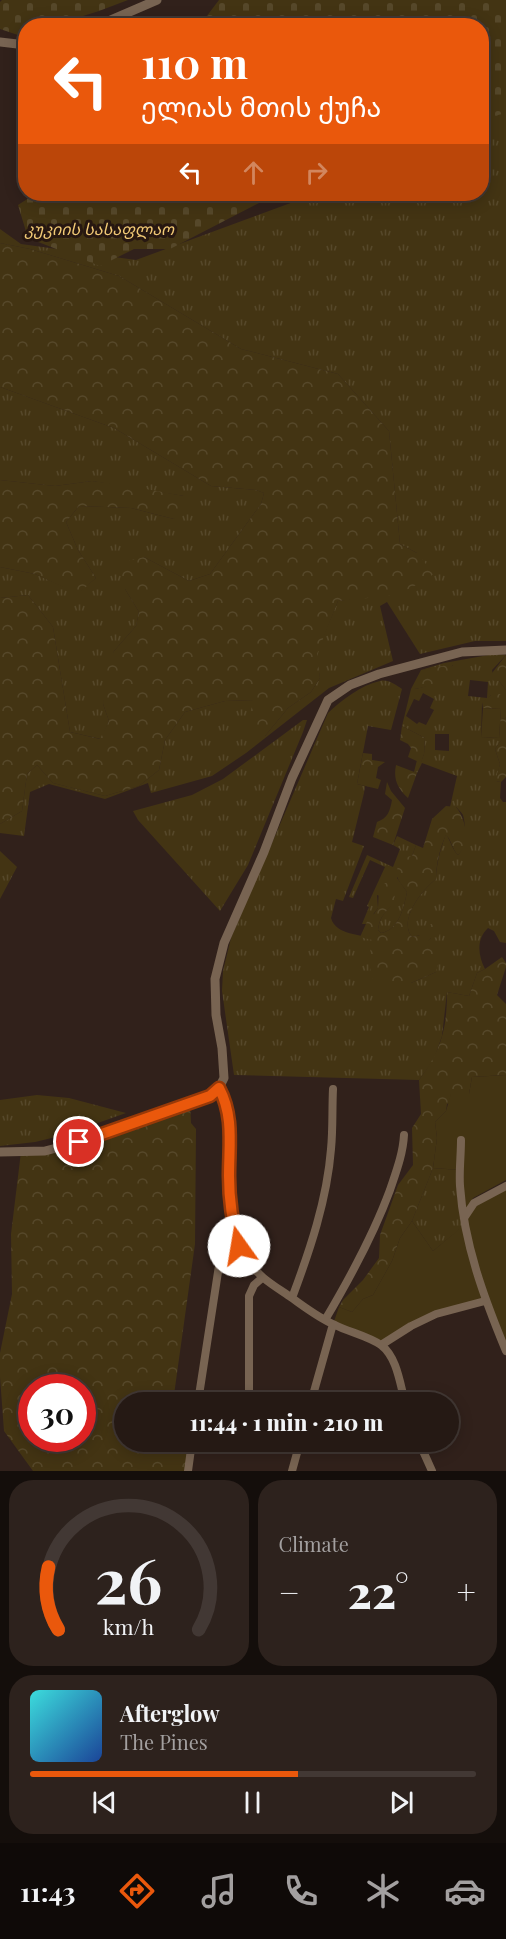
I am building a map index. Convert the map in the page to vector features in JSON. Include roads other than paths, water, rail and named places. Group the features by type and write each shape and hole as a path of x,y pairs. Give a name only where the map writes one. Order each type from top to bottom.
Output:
{"street":[{"path":"115,18 157,0"},
{"path":"0,42 18,44"},
{"path":"0,1152 45,1151 79,1142 210,1096 219,1088 225,1078 216,1015 215,979 224,943 264,852 292,778 328,700 350,685 379,674 462,652 506,650"},
{"path":"219,1088 226,1101 230,1123 230,1205 239,1246 262,1278 325,1320 381,1345 396,1369 402,1392"},
{"path":"292,1298 310,1250 323,1199 331,1150 333,1089"},
{"path":"325,1320 351,1277 380,1216 399,1166 404,1135"},
{"path":"461,1140 460,1186 464,1218 485,1301 506,1351"},
{"path":"464,1218 474,1203 506,1186"},
{"path":"200,1392 220,1259 226,1251 239,1246"},
{"path":"249,1392 249,1296 254,1285 262,1278"},
{"path":"381,1345 411,1326 436,1314 485,1301"},
{"path":"314,1392 333,1324"},
{"path":"188,1471 191,1452"},
{"path":"292,1471 297,1452"},
{"path":"423,1452 432,1471"}],"park label":[{"name":"კუკიის სასაფლაო","path":"99,228"}]}
